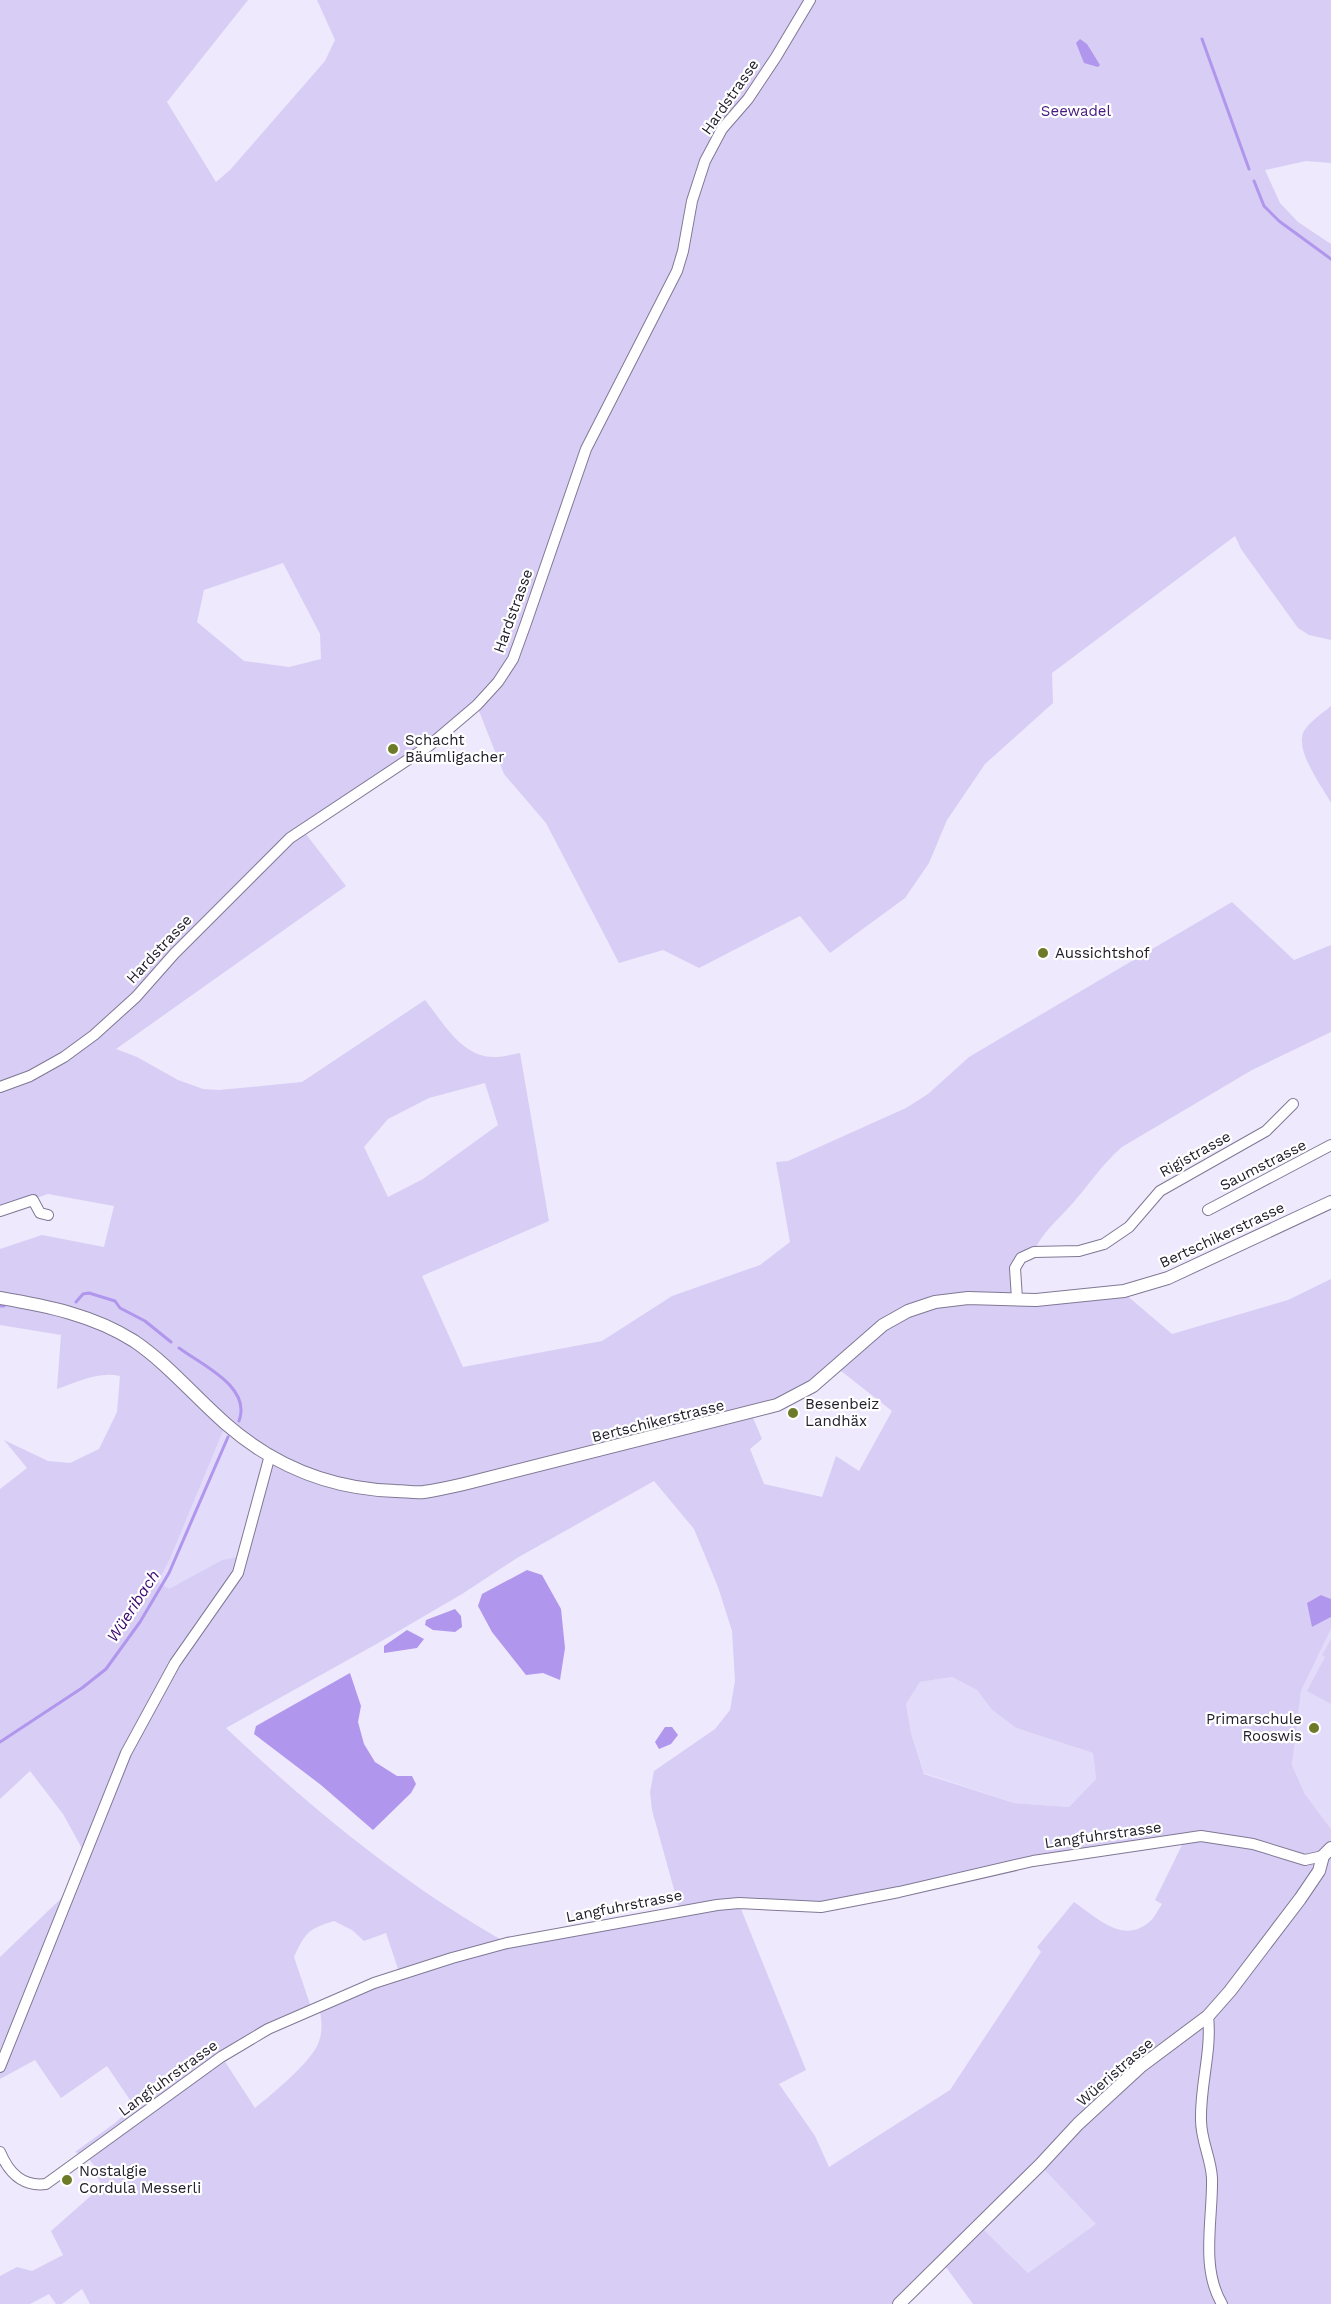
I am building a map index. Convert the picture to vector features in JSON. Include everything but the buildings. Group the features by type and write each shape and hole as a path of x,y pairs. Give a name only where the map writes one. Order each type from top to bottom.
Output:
{"street":[{"name":"Hardstrasse","path":"0,1087 30,1076 64,1057 94,1035 136,997 174,954 290,838 430,745 477,705 498,682 513,659 586,449 677,272 692,201 705,161 722,129 748,99 810,0"},
{"name":"Rigistrasse","path":"1017,1299 1015,1268 1021,1258 1034,1252 1079,1251 1104,1244 1129,1227 1160,1191 1266,1131 1293,1104"},
{"name":"Saumstrasse","path":"1208,1210 1331,1145"},
{"path":"0,1211 33,1200 40,1213 48,1215"},
{"name":"Bertschikerstrasse","path":"0,1298 57,1308 111,1328 159,1360 226,1424 270,1455 304,1474 350,1487 380,1491 422,1492 464,1484 777,1405 813,1386 883,1325 908,1311 935,1302 968,1298 1060,1299 1124,1291 1168,1278 1331,1202"},
{"path":"0,2067 126,1753 175,1663 238,1573 270,1455"},
{"name":"Langfuhrstrasse","path":"0,2152 10,2171 21,2181 34,2185 46,2184 221,2057 268,2029 374,1983 507,1943 717,1905 739,1903 821,1907 899,1892 1033,1861 1201,1836 1253,1844 1305,1860 1327,1852"},
{"name":"Wüeristrasse","path":"899,2304 1040,2165 1078,2124 1140,2067 1208,2016 1230,1991 1300,1899 1319,1871 1327,1852"},
{"path":"1208,2016 1208,2058 1201,2120 1203,2141 1210,2156 1212,2179 1208,2235 1210,2260 1216,2295 1222,2304"}],"shaded area":[{"path":"1080,39 1087,44 1100,65 1098,67 1084,63 1076,43"},
{"path":"226,1424 270,1455 243,1557 222,1560 169,1590 158,1582 170,1559"},
{"path":"527,1570 542,1575 561,1609 565,1648 560,1680 543,1673 526,1675 492,1632 478,1606 482,1594"},
{"path":"1321,1595 1331,1599 1331,1617 1312,1627 1307,1603"},
{"path":"455,1609 461,1616 462,1627 455,1632 433,1630 425,1625 426,1620"},
{"name":"Primarschule Rooswis","path":"1331,1629 1331,1829 1305,1794 1292,1765 1301,1691"},
{"path":"407,1630 424,1639 417,1648 384,1653 384,1646"},
{"path":"350,1673 361,1706 358,1722 364,1744 375,1762 397,1776 412,1776 416,1784 411,1793 373,1830 321,1785 254,1734 256,1726"},
{"path":"952,1677 977,1690 992,1710 1016,1728 1093,1753 1096,1779 1069,1807 1014,1803 924,1773 911,1733 906,1704 920,1682"},
{"path":"665,1727 672,1727 678,1735 671,1744 659,1749 655,1742"},
{"path":"1040,2165 1097,2224 1028,2273 980,2226"}],"green space":[{"name":"Seewadel","path":"0,0 248,0 167,102 216,182 230,170 325,61 335,40 317,0 1331,0 1331,163 1306,161 1265,170 1280,203 1298,222 1331,244 1331,640 1309,635 1298,628 1241,549 1235,536 1052,673 1053,703 985,764 947,820 929,863 905,898 830,953 800,916 699,968 663,950 619,963 546,823 504,774 477,706 302,829 346,886 116,1049 137,1057 178,1080 203,1089 219,1090 302,1082 425,1000 455,1038 474,1052 497,1057 520,1053 549,1221 422,1276 463,1367 602,1341 672,1296 760,1265 790,1242 776,1162 788,1161 906,1108 928,1094 969,1057 1232,902 1294,960 1331,945 1331,1032 1252,1070 1122,1147 1046,1232 1034,1252 1021,1258 1017,1299 1118,1288 1172,1334 1288,1300 1331,1279 1331,1599 1321,1595 1312,1627 1331,1617 1331,1629 1301,1691 1292,1765 1305,1794 1331,1829 1331,2304 973,2304 943,2263 899,2304 90,2304 82,2289 62,2304 56,2304 49,2294 30,2304 0,2304 0,2276 17,2267 32,2271 63,2255 51,2231 102,2186 96,2175 97,2169 88,2158 75,2152 134,2106 107,2066 61,2098 35,2060 0,2079 0,1957 71,1889 85,1854 63,1814 30,1771 0,1799 0,1489 27,1468 4,1440 48,1461 70,1463 99,1449 117,1412 120,1376 96,1376 57,1389 61,1335 0,1325 0,1249 42,1235 104,1247 114,1206 48,1194 0,1210","holes":["283,563 320,634 321,659 289,667 244,661 197,622 204,590","485,1083 498,1125 423,1179 388,1197 364,1147 388,1119 429,1098","836,1367 892,1411 859,1471 836,1456 822,1497 764,1484 750,1449 762,1439 751,1413","226,1424 270,1456 243,1556 222,1560 169,1589 158,1582 170,1559","654,1481 694,1529 718,1587 732,1631 735,1681 730,1710 715,1729 654,1771 650,1792 652,1810 680,1911 507,1943 432,1896 360,1844 292,1788 226,1728 462,1594 517,1558","952,1677 977,1690 992,1710 1016,1728 1093,1753 1096,1779 1069,1807 1014,1803 924,1774 911,1733 906,1704 920,1682","1182,1839 1182,1845 1155,1900 1162,1904 1150,1921 1138,1929 1119,1930 1100,1921 1074,1902 1037,1947 1041,1952 950,2090 829,2167 815,2136 779,2084 806,2070 739,1904 821,1907 1033,1861","334,1921 352,1930 364,1941 386,1933 400,1975 319,2007 321,2030 314,2052 290,2078 255,2108 222,2057 312,2010 294,1957 301,1942 313,1930","1040,2165 1096,2224 1028,2273 980,2226"]},
{"path":"1331,706 1331,803 1306,758 1302,739 1309,724"},
{"path":"1331,1639 1331,1704 1307,1691 1325,1657 1322,1655"}],"waterway":[{"path":"1202,39 1249,169"},
{"path":"1254,181 1264,206 1279,221 1331,259"},
{"name":"Wüeribach","path":"76,1302 83,1294 89,1293 115,1301 120,1308 145,1321 171,1342"},
{"name":"Wüeribach","path":"179,1348 212,1370 232,1387 241,1409 239,1421"},
{"name":"Wüeribach","path":"0,1742 82,1688 106,1669 140,1622 169,1573 228,1437"}],"place":[{"name":"Schacht Bäumligacher","path":"393,749"},
{"name":"Aussichtshof","path":"1043,953"},
{"name":"Besenbeiz Landhäx","path":"793,1413"},
{"name":"Primarschule Rooswis","path":"1314,1728"},
{"name":"Nostalgie Cordula Messerli","path":"67,2180"}]}
